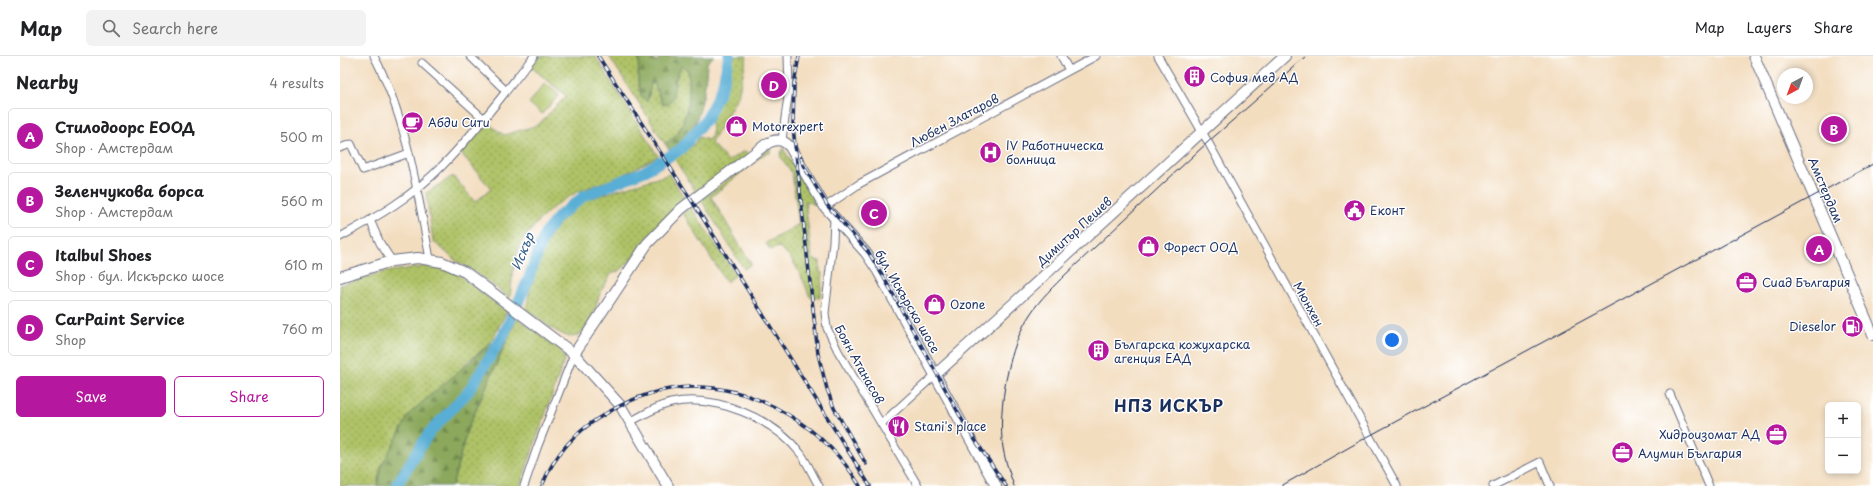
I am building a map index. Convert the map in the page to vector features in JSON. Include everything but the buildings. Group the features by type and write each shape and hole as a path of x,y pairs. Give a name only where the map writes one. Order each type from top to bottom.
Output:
{"street":[{"path":"374,56 391,91 409,153 430,259"},
{"path":"470,56 506,91"},
{"path":"340,236 370,220 417,189 442,166 534,56"},
{"path":"524,486 537,448 574,354 647,244 681,209 765,145 776,140 782,140 789,89 788,56"},
{"path":"1061,56 1069,70"},
{"name":"Любен Златаров","path":"825,207 859,184 1096,56"},
{"path":"1158,56 1202,132"},
{"name":"Димитър Пешев","path":"880,424 1285,56"},
{"name":"Амстердам","path":"1754,56 1873,335"},
{"path":"422,62 483,118"},
{"name":"Мюнхен","path":"1202,132 1397,486"},
{"name":"бул. Искърско шосе","path":"782,140 787,143 794,152 825,207 866,252 878,271 996,486"},
{"path":"340,148 351,144 363,170 409,153"},
{"name":"Боян Атанасов","path":"834,218 833,242 825,302 825,321 838,351 918,486"},
{"path":"370,220 380,243 392,261"},
{"path":"340,278 392,261 408,259 430,259 453,266 478,282 547,332 574,354 613,397 630,422 668,486"},
{"path":"1670,394 1709,486"},
{"path":"630,422 665,405 686,401 735,409 759,419 782,434 801,455 819,486"},
{"path":"1493,486 1540,462 1550,486"}],"green space":[{"path":"539,56 595,56 658,156 621,176 577,192 557,204 539,220 520,244 513,271 510,298 482,277 455,260 433,241 426,193 453,176 475,202 491,189 461,153 486,122 504,135 538,125 566,96 531,67"},
{"path":"609,56 639,56 638,80 641,96 647,101 651,84 655,83 659,97 675,87 675,81 681,66 687,68 689,92 687,109 682,124 675,137 665,144"},
{"path":"639,56 652,56 653,60 658,61 659,56 714,56 707,63 702,102 692,131 683,142 670,151 665,144 678,133 687,109 689,84 687,69 681,66 675,81 673,97 668,105 662,104 654,83 651,84 647,102 641,96 638,80"},
{"path":"733,56 747,56 738,96 711,143 728,161 744,151 747,152 747,156 697,194 674,158 694,144 699,137 708,140 712,135 711,121 724,92"},
{"path":"545,83 559,95 542,114 529,103"},
{"path":"771,147 770,153 764,154 711,197 751,264 744,269 701,200"},
{"path":"783,148 816,205 805,201 812,259 820,261 820,273 823,273 820,298 810,297 798,270 789,256 779,247 770,250 766,243 799,224 792,173 780,156"},
{"path":"670,174 686,201 651,235 627,265 611,274 599,296 592,318 583,332 578,336 571,337 557,332 526,309 530,289 544,247 558,222 585,200"},
{"path":"691,207 736,275 726,282 683,213"},
{"path":"429,266 455,272 507,311 490,344 468,361 381,467 377,486 340,486 340,285 384,272"},
{"path":"517,318 560,349 565,358 520,486 452,486 467,430"},
{"path":"507,339 467,430 452,486 377,486 381,467 410,413 490,344"}],"waterway":[{"name":"Искър","path":"396,486 429,433 468,392 503,336 528,280 545,233 560,215 584,196 645,171 681,149 707,118 722,87 729,56"}],"tram line":[{"path":"1014,486 1006,463 1003,448 1003,397 1006,378 1016,342 1031,313 1043,297 1066,274 1208,142 1306,56"},
{"path":"1281,486 1369,436 1873,164"}],"railway":[{"path":"598,56 699,212 870,486"},
{"path":"799,56 794,84 793,127 818,354 827,389 834,408 866,464"},
{"path":"801,158 803,165 827,205 869,253 965,425 1006,486"},
{"path":"542,486 547,474 560,453 577,435 596,419 648,394 670,389 693,387 718,389 742,394 766,403 789,415 810,430 829,447 846,466 860,486"}],"place":[{"name":"София мед АД","path":"1195,77"},
{"name":"CarPaint Service","path":"774,85"},
{"name":"Абди Сити","path":"412,122"},
{"name":"Motorexpert","path":"737,126"},
{"name":"Зеленчукова борса","path":"1834,129"},
{"name":"IV Работническа болница","path":"990,152"},
{"name":"Еконт","path":"1354,210"},
{"name":"Italbul Shoes","path":"874,213"},
{"name":"Форест ООД","path":"1148,247"},
{"name":"Стилодоорс ЕООД","path":"1819,249"},
{"name":"Сиад България","path":"1746,282"},
{"name":"Ozone","path":"934,304"},
{"name":"Dieselor","path":"1852,326"},
{"name":"Българска кожухарска агенция ЕАД","path":"1098,351"},
{"name":"Stani's place","path":"899,426"},
{"name":"Хидроизомат АД","path":"1776,434"},
{"name":"Алумин България","path":"1623,453"}],"district":[{"name":"НПЗ ИСКЪР","path":"1169,405"}]}
